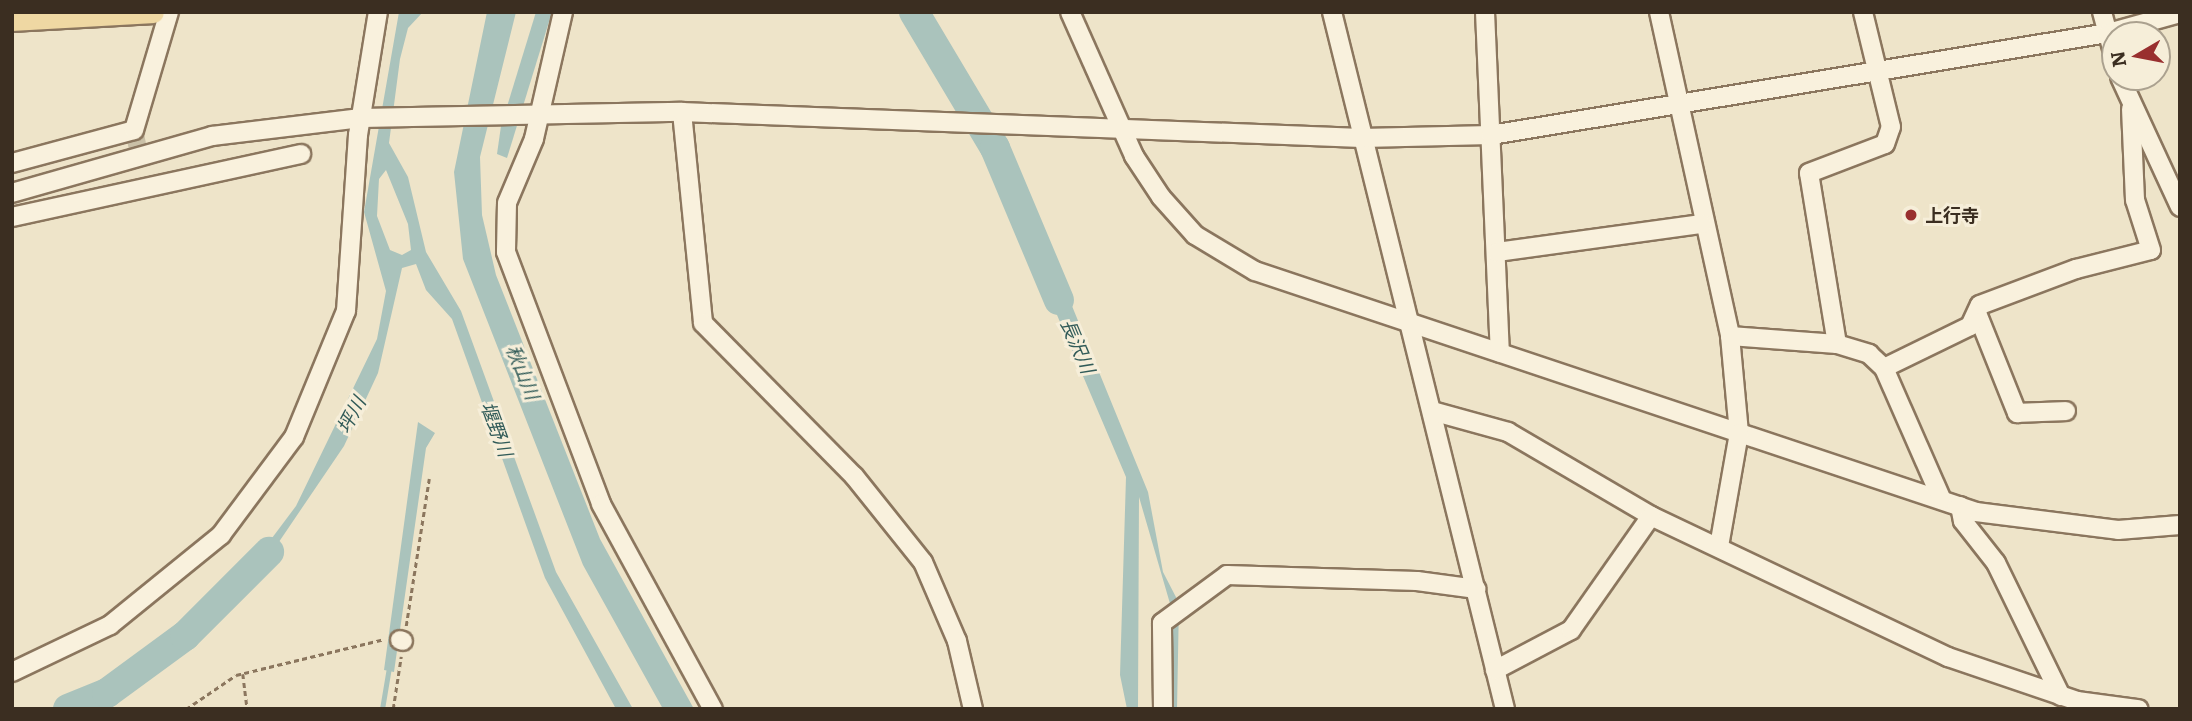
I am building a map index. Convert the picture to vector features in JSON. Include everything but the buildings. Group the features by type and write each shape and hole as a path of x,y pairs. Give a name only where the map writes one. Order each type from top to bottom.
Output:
{"main road":[{"path":"12,20 153,12"}],"street":[{"path":"12,163 134,130 169,12"},
{"path":"12,673 110,625 221,535 294,437 346,311 361,118 378,12"},
{"path":"563,12 507,203 506,252 601,504 713,709"},
{"path":"1070,12 1121,128 1161,197 1226,257 1500,353 1960,506 2031,524 2118,530 2180,525"},
{"path":"1332,12 1505,709"},
{"path":"1485,12 1500,353"},
{"path":"1658,12 1702,223 1730,336 1739,433 1720,547"},
{"path":"1837,344 1809,173 1885,144 1891,127 1863,12"},
{"path":"2151,21 2180,13"},
{"path":"12,193 212,136 361,118 682,112 1362,138 1491,135 1679,107 2101,34"},
{"path":"2125,91 2131,109 2180,207"},
{"path":"1884,368 1970,327 1980,305 2076,269 2151,250 2135,200 2131,109"},
{"path":"682,112 703,323 853,476 923,562 957,641 973,709"},
{"path":"12,217 301,154"},
{"path":"142,167 147,188"},
{"path":"1497,252 1702,223"},
{"path":"1977,313 2017,413 2066,411"},
{"path":"1730,336 1837,344 1869,354 1884,368 1942,500"},
{"path":"1432,411 1508,432 1651,516 1923,646 2061,696 2105,707 2138,709"},
{"path":"1960,506 1963,521 1996,563 2061,696"},
{"path":"1495,670 1571,630 1651,516"},
{"path":"1163,709 1162,623 1227,575 1417,580 1476,589"}],"path":[{"path":"393,709 397,640 429,479"},
{"path":"186,709 243,673 397,640"},
{"path":"243,673 247,709"}],"water":[{"name":"堰野川","path":"399,12 423,12 408,28 400,59 389,143 408,177 426,252 461,311 556,572 633,709 616,709 545,578 452,319 426,290 416,264 402,268 378,373 344,446 247,589 242,578 296,506 377,339 386,291 364,212","holes":["386,170 408,224 411,250 402,255 390,250 377,216 379,179"]},
{"name":"秋山川","path":"487,12 516,12 480,157 482,215 496,275 600,539 694,709 663,709 583,565 463,259 454,172"},
{"path":"536,12 552,12 507,158 497,154 501,126"},
{"path":"1052,257 1148,492 1163,572 1179,603 1177,709 1171,709 1171,607 1139,497 1138,709 1127,709 1120,675 1126,477 1037,268"},
{"path":"418,422 435,433 426,448 394,672 384,670"}],"waterway":[{"name":"長沢川","path":"914,12 995,148 1059,300"},
{"name":"坪川","path":"68,709 107,693 185,636 269,552"},
{"path":"382,709 389,667"}],"tunnel":[{"path":"134,130 142,167"}],"place":[{"name":"上行寺","path":"1911,215"}]}
